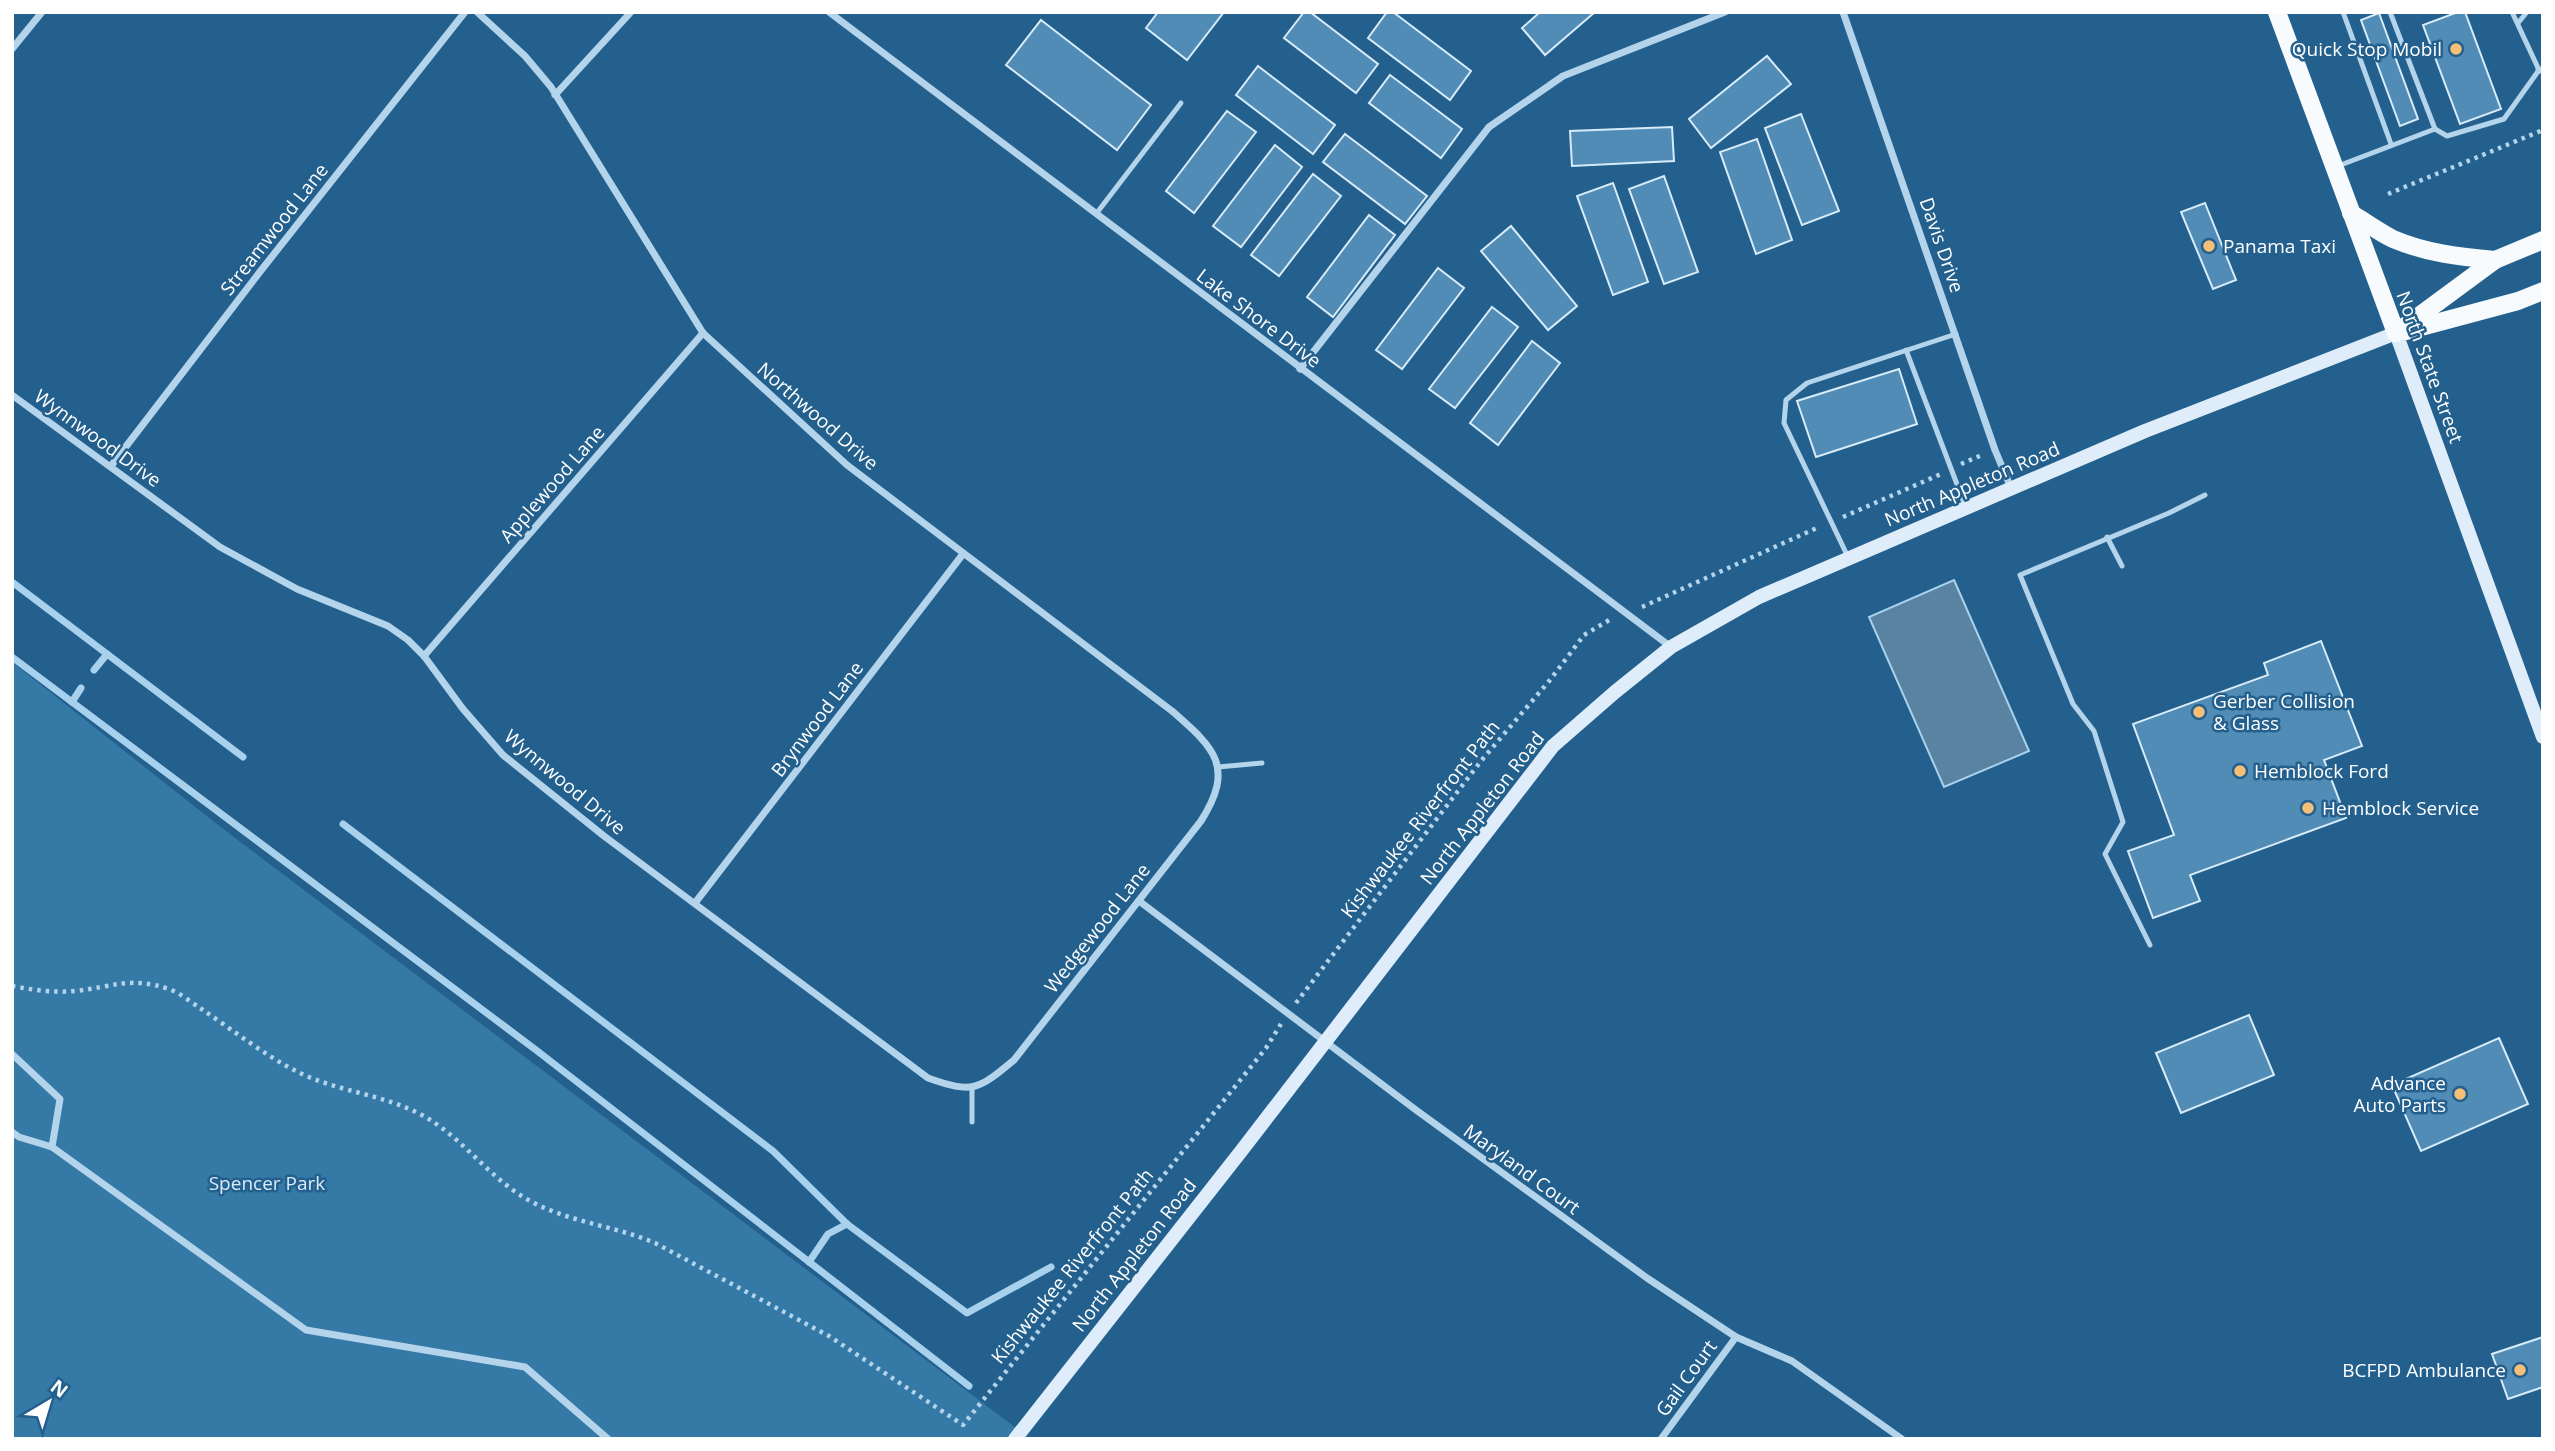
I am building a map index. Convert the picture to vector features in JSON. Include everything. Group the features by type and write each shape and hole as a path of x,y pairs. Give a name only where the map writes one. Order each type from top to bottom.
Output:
{"main road":[{"name":"North State Street","path":"2277,12 2543,737"},
{"path":"2351,213 2392,238 2425,250 2495,260"},
{"path":"2396,333 2495,260 2543,240"},
{"path":"2396,333 2518,301 2543,291"},
{"name":"North Appleton Road","path":"1015,1439 1553,746 1671,647 1759,597 1848,557 2145,432 2396,333"}],"street":[{"path":"12,49 43,12"},
{"name":"Streamwood Lane","path":"111,467 259,273 465,12"},
{"name":"Northwood Drive","path":"477,12 525,56 555,95 703,333 847,466 1172,710 1207,742 1218,767"},
{"path":"555,95 631,12"},
{"name":"Lake Shore Drive","path":"829,12 1671,647"},
{"path":"1300,369 1489,127 1563,76 1725,12"},
{"name":"Davis Drive","path":"1843,12 1995,450 2011,488"},
{"name":"Applewood Lane","path":"425,656 703,333"},
{"name":"Wynnwood Drive","path":"12,395 220,547 297,589 388,626 408,640 425,656 463,709 503,755 604,836 928,1077 950,1086 972,1088"},
{"name":"Brynwood Lane","path":"695,903 963,554"},
{"name":"Wedgewood Lane","path":"972,1088 986,1083 1014,1060 1139,901 1211,805 1218,779 1218,767"},
{"name":"Maryland Court","path":"1139,901 1542,1203 1647,1278 1736,1337 1792,1361 1902,1439"},
{"path":"12,1054 60,1099 52,1147"},
{"path":"12,1132 19,1137 52,1147 306,1330 525,1367 608,1439"},
{"name":"Gail Court","path":"1661,1439 1736,1337"}],"lane":[{"path":"2343,12 2391,144"},
{"path":"2390,12 2435,129 2447,136 2504,119 2541,70 2512,12"},
{"path":"2517,23 2527,12"},
{"path":"1096,214 1181,103"},
{"path":"2335,167 2435,129"},
{"path":"1848,557 1784,423 1786,400 1807,383 1956,334"},
{"path":"1906,351 1966,509"},
{"path":"2150,945 2105,854 2123,822 2094,731 2073,704 2020,575 2169,513 2205,495"},
{"path":"2107,537 2122,566"},
{"path":"1218,767 1262,762"},
{"path":"972,1088 972,1122"}],"path":[{"path":"2388,194 2543,130"},
{"name":"Kishwaukee Riverfront Path","path":"12,986 35,990 75,991 119,982 146,983 173,990 297,1072 330,1085 392,1102 438,1124 511,1188 536,1204 557,1213 628,1232 655,1244 829,1336 963,1425 1266,1048 1289,1013 1481,761 1550,681 1584,635 1623,612 1648,606 1995,450"}],"green space":[{"name":"Spencer Park","path":"12,662 218,825 1020,1431 1015,1439 12,1439"}],"shaded area":[{"path":"1954,580 2029,751 1944,787 1869,617"}],"building":[{"path":"1158,12 1224,12 1187,60 1146,28"},
{"path":"1304,12 1310,12 1378,64 1356,93 1284,38"},
{"path":"1387,12 1393,12 1471,71 1450,100 1368,38"},
{"path":"1540,12 1595,12 1545,55 1522,28"},
{"name":"Quick Stop Mobil","path":"2465,12 2501,109 2460,124 2423,25"},
{"path":"2379,13 2418,119 2400,126 2361,20"},
{"path":"1041,20 1151,105 1117,150 1006,65"},
{"path":"1767,56 1791,84 1711,148 1689,119"},
{"path":"1258,66 1335,125 1313,154 1236,95"},
{"path":"1390,75 1462,129 1441,158 1369,103"},
{"path":"1227,111 1256,132 1194,213 1166,191"},
{"path":"1801,114 1839,211 1802,225 1765,128"},
{"path":"1672,127 1674,161 1572,166 1570,131"},
{"path":"1345,134 1427,196 1405,224 1323,162"},
{"path":"1757,139 1792,240 1756,254 1720,152"},
{"path":"1275,145 1302,167 1241,247 1213,226"},
{"path":"1313,174 1341,196 1279,276 1251,255"},
{"path":"1664,176 1698,272 1664,284 1629,189"},
{"path":"1613,183 1648,282 1613,295 1577,196"},
{"name":"Panama Taxi","path":"2205,203 2236,280 2213,289 2181,212"},
{"path":"1369,215 1395,235 1333,317 1307,297"},
{"path":"1511,226 1577,306 1548,330 1481,251"},
{"path":"1438,268 1464,288 1402,369 1376,350"},
{"path":"1492,307 1518,327 1455,408 1429,389"},
{"path":"1532,341 1560,363 1498,445 1470,423"},
{"path":"1899,369 1917,424 1816,457 1797,401"},
{"name":"Hemblock Ford","path":"2321,641 2362,746 2324,760 2346,818 2190,875 2200,901 2153,918 2128,851 2174,835 2133,724 2268,675 2264,663"},
{"path":"2249,1015 2274,1075 2181,1113 2156,1053"},
{"name":"Advance Auto Parts","path":"2499,1038 2528,1104 2421,1151 2392,1085"},
{"name":"BCFPD Ambulance","path":"2543,1337 2543,1387 2508,1399 2492,1354"}],"waterway":[{"path":"12,582 243,757"},
{"path":"94,670 107,654"},
{"path":"12,657 536,1050 969,1386"},
{"path":"72,702 81,688"},
{"path":"343,824 773,1151 847,1224 967,1313 1051,1267"},
{"path":"809,1262 828,1234 847,1224"}],"place":[{"name":"Quick Stop Mobil","path":"2456,49"},
{"name":"Panama Taxi","path":"2209,246"},
{"name":"Gerber Collision & Glass","path":"2199,712"},
{"name":"Hemblock Ford","path":"2240,771"},
{"name":"Hemblock Service","path":"2308,808"},
{"name":"Advance Auto Parts","path":"2460,1094"},
{"name":"BCFPD Ambulance","path":"2520,1370"}]}
